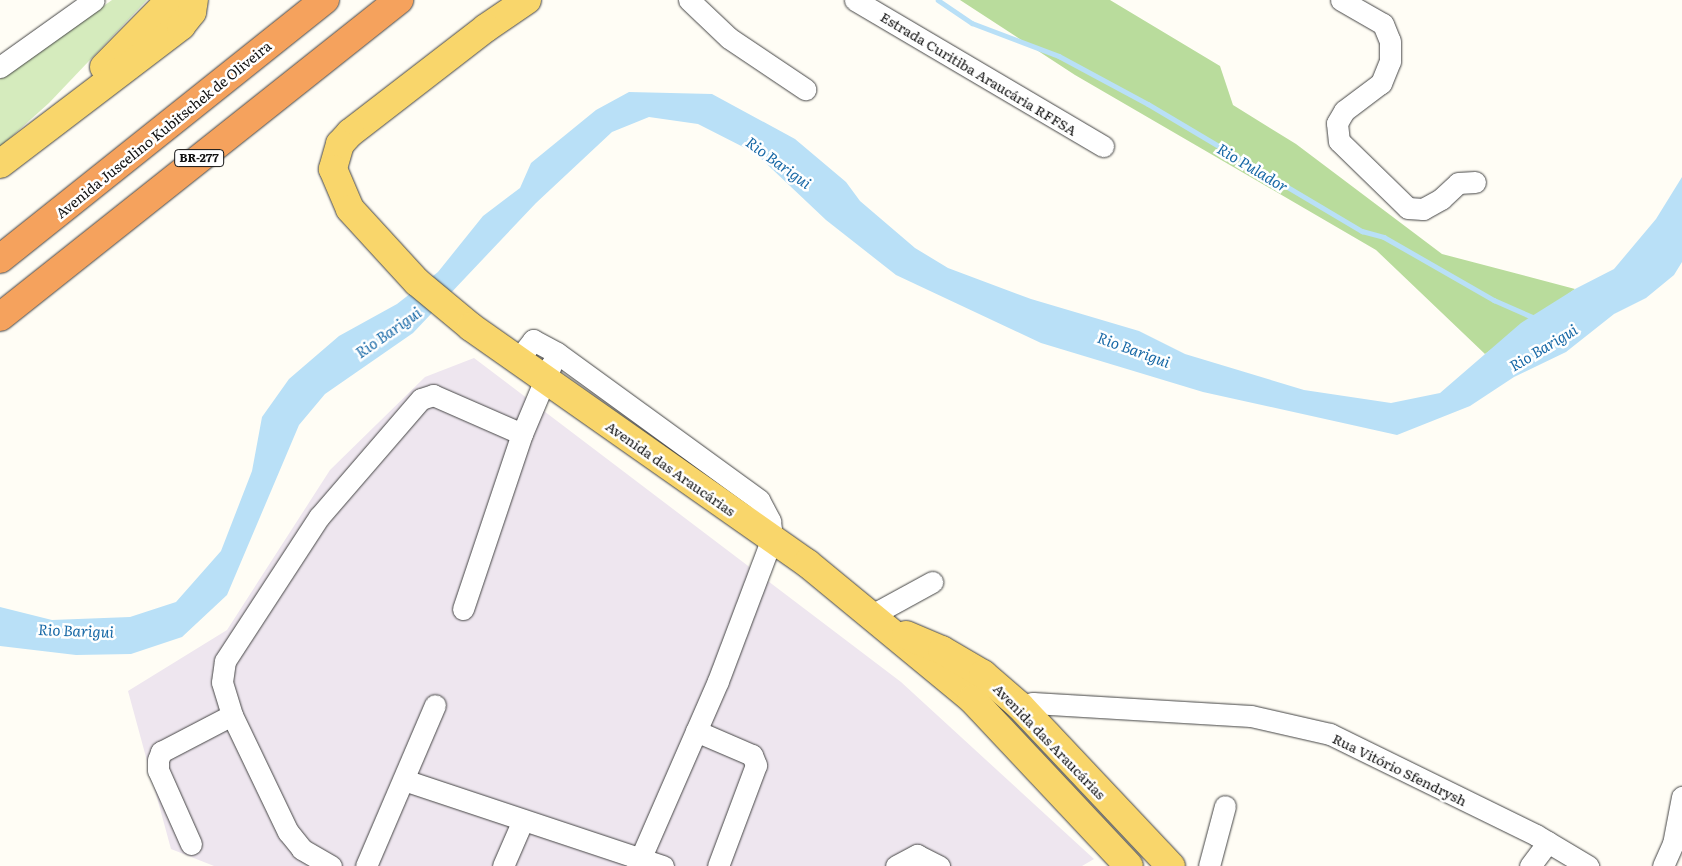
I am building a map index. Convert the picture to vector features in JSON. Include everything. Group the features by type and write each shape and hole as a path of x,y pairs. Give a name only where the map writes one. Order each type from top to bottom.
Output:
{"highway":[{"name":"Avenida Juscelino Kubitschek de Oliveira","path":"0,259 325,0"},
{"name":"BR-277","path":"0,317 398,0"}],"main road":[{"path":"36,135 170,0"},
{"path":"0,164 181,26 192,12 194,0"},
{"name":"Avenida das Araucárias","path":"527,0 486,28 350,133 338,150 333,169 350,209 417,282 455,315 516,362 772,538 972,699 1129,866"},
{"name":"Avenida das Araucárias","path":"877,621 942,650 975,669 1020,706 1171,866"},
{"path":"972,699 1020,706"}],"street":[{"path":"0,67 94,0"},
{"path":"689,0 729,38 805,89"},
{"name":"Estrada Curitiba Araucária RFFSA","path":"855,0 1103,146"},
{"path":"1341,0 1383,24 1390,41 1390,61 1381,83 1344,111 1337,122 1339,141 1408,208 1423,209 1442,199 1458,183 1475,182"},
{"path":"516,362 533,340 558,353 759,500 770,522 772,538 696,731 639,862"},
{"path":"463,609 542,379 558,353"},
{"path":"326,865 302,849 288,832 232,715 222,682 225,661 319,517 421,399 433,395 522,434"},
{"path":"877,621 932,582"},
{"name":"Rua Vitório Sfendrysh","path":"1020,706 1033,703 1251,716 1330,734 1548,842 1588,866"},
{"path":"366,866 435,705"},
{"path":"192,844 158,770 158,760 162,752 232,715"},
{"path":"696,731 752,755 756,765 718,866"},
{"path":"404,780 639,862 663,866"},
{"path":"1663,866 1673,844 1682,797"},
{"path":"1209,866 1225,806"},
{"path":"504,866 523,820"},
{"path":"1530,866 1548,842"},
{"path":"896,866 916,855 939,866"}],"shaded area":[{"path":"474,358 901,682 1094,859 1082,866 214,866 171,849 128,691 227,630 330,470 425,377"}],"green space":[{"path":"112,0 147,0 49,103 0,147 0,79"},
{"path":"960,0 1110,0 1220,66 1233,105 1296,144 1442,254 1575,289 1485,354 1376,250 1075,75"}],"water":[{"name":"Rio Barigui","path":"629,92 712,94 795,139 846,182 860,201 915,248 948,268 1031,299 1139,331 1185,354 1304,390 1391,403 1440,393 1521,323 1575,289 1614,269 1656,219 1682,177 1682,262 1674,275 1646,298 1614,314 1566,352 1514,377 1470,406 1397,435 1203,392 1041,343 896,275 826,220 755,153 698,124 649,117 612,132 536,203 413,333 325,394 299,425 227,595 182,637 131,654 76,655 0,646 0,607 52,620 130,617 176,602 221,551 252,471 262,417 289,379 339,336 397,304 438,272 483,216 520,188 531,163 596,110"}],"waterway":[{"name":"Rio Pulador","path":"938,0 972,23 1059,56 1148,104 1362,231 1384,237 1494,300 1537,319"}]}
